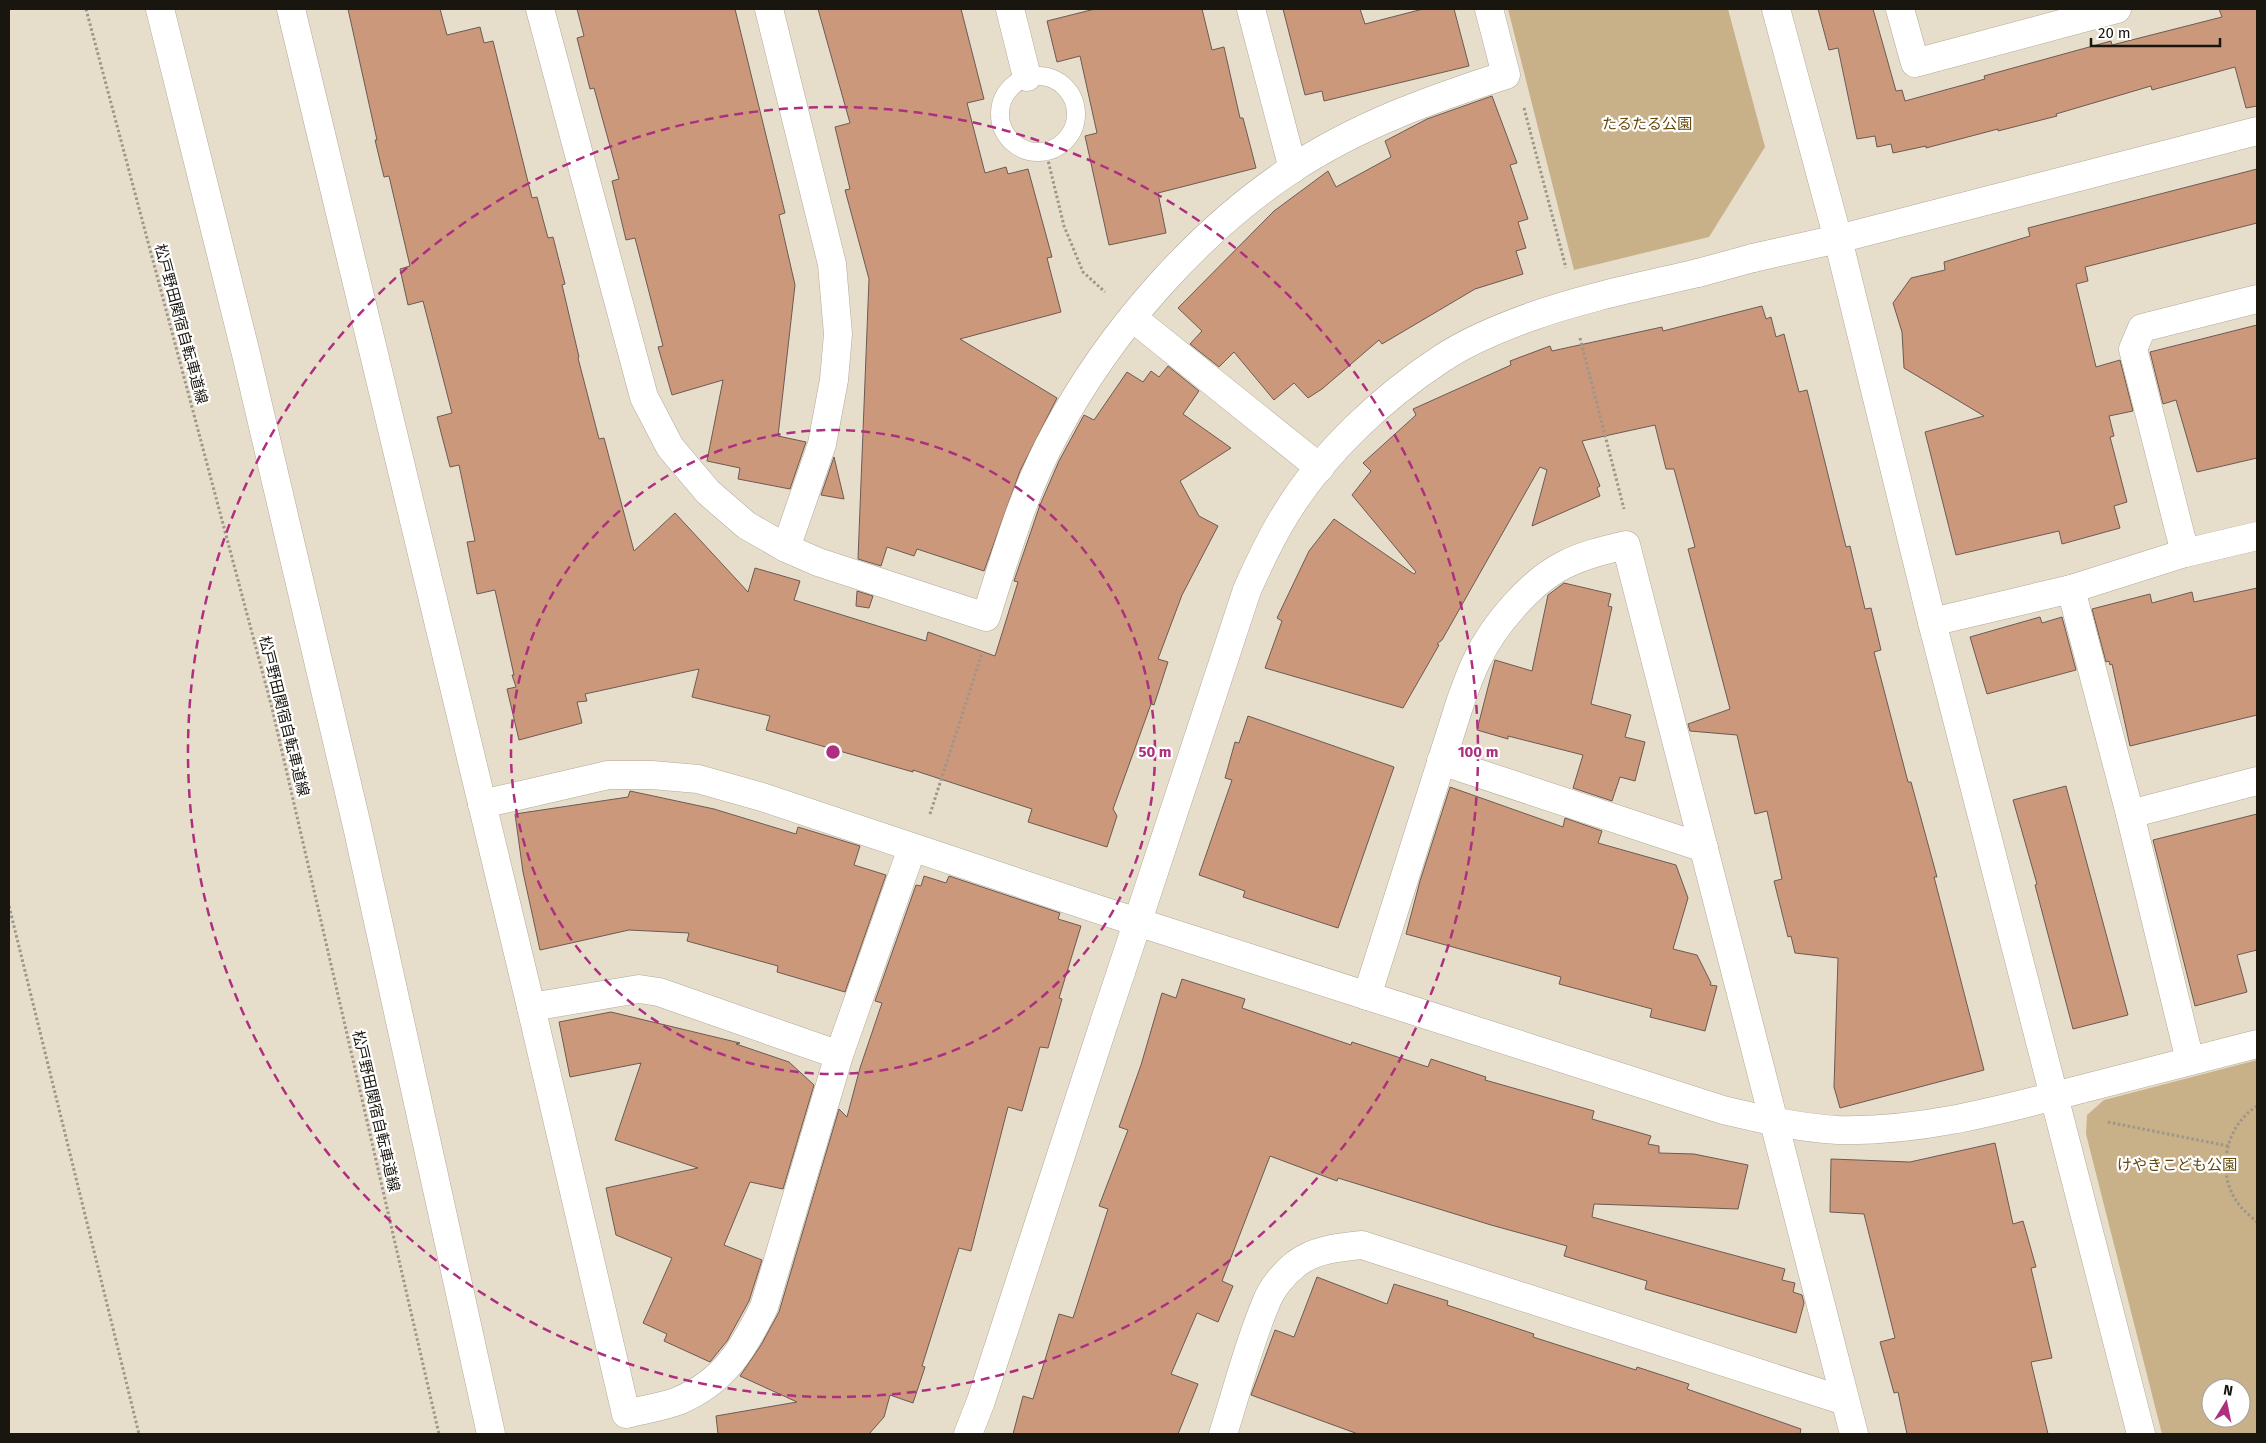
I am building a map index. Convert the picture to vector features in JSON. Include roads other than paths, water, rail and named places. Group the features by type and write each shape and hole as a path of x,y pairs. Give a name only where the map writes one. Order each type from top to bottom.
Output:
{"street":[{"path":"160,9 246,354 355,817 491,1434"},
{"path":"291,9 531,1007 626,1414 677,1401 707,1386 729,1366 747,1341 764,1307 839,1055 915,849"},
{"path":"540,9 644,397 670,447 708,492 746,525 786,548 818,562 986,617 1027,493 1056,432 1091,373 1133,318 1175,269 1232,215 1293,168 1334,144 1404,112 1456,90 1506,75 1489,9"},
{"path":"769,9 832,264 838,334 834,380 822,444 786,548"},
{"path":"1010,9 1027,77"},
{"path":"1251,9 1293,168"},
{"path":"1776,9 1838,239 1932,622 2141,1434"},
{"path":"1900,9 1915,63 2117,9"},
{"path":"968,1434 1247,590 1287,511 1320,468 1364,420 1398,390 1442,358 1532,316 1578,302 1838,239 2257,131"},
{"path":"2185,553 2132,349 2142,328 2257,299"},
{"path":"1133,318 1320,468"},
{"path":"1932,622 2071,589 2185,553 2257,536"},
{"path":"1367,996 1441,761 1477,659 1501,621 1531,588 1563,565 1599,551 1626,545 1854,1434"},
{"path":"2071,589 2130,814 2190,1061"},
{"path":"1441,761 1704,848"},
{"path":"482,804 608,776 652,775 698,779 762,797 1138,923 1723,1110 1775,1123 1837,1130 1890,1129 1938,1123 1981,1115 2257,1044"},
{"path":"2130,814 2257,781"},
{"path":"531,1007 638,989 659,992 839,1055"},
{"path":"1223,1434 1266,1301 1281,1279 1296,1263 1314,1254 1337,1248 1362,1245 1846,1401"}],"lane":[{"path":"1027,77 1052,78 1067,89 1076,105 1077,117 1074,129 1067,140 1046,152 1032,152 1020,148 1009,140 1002,129 999,115 1001,102 1007,91 1016,82 1027,77"}],"park label":[{"name":"たるたる公園","path":"1647,124"},
{"name":"けやきこども公園","path":"2177,1165"}]}
